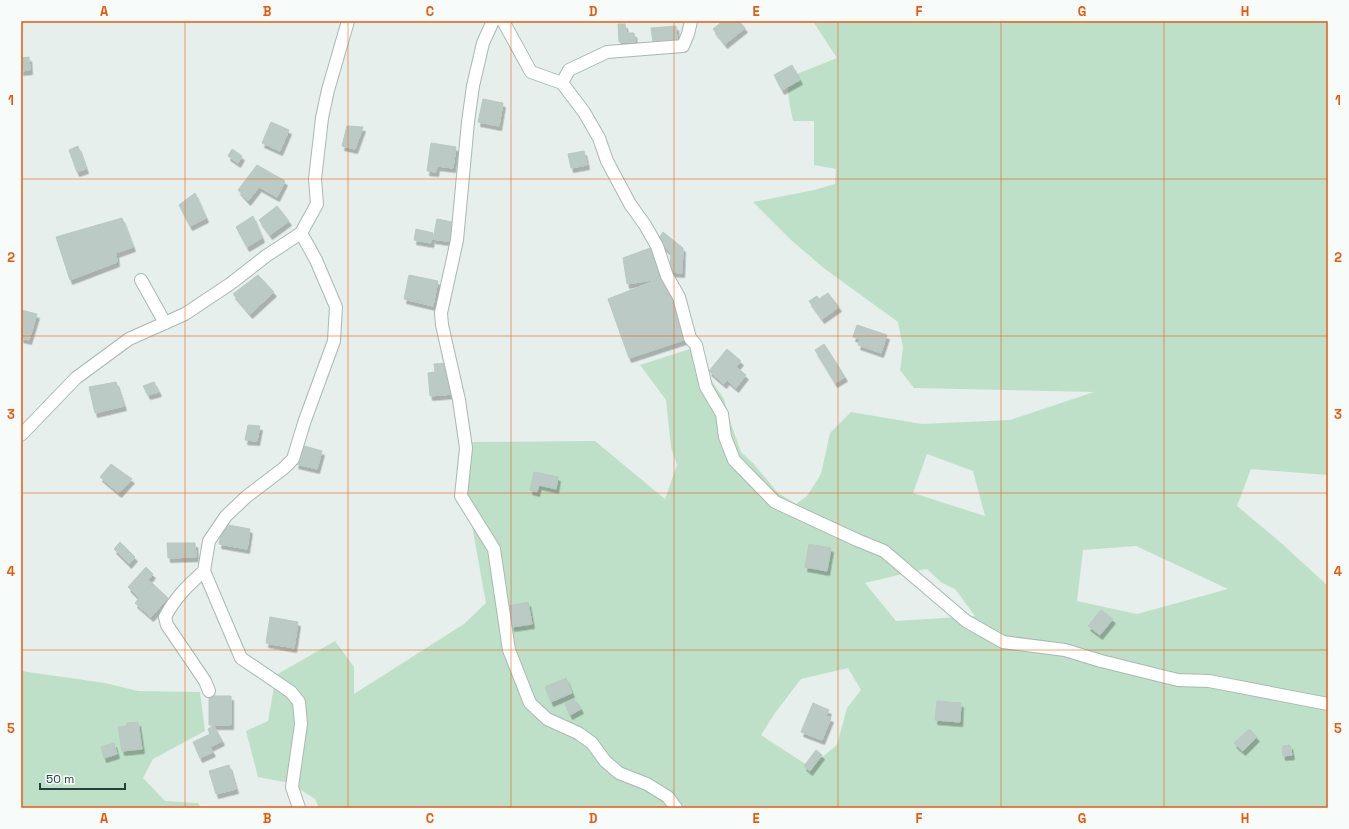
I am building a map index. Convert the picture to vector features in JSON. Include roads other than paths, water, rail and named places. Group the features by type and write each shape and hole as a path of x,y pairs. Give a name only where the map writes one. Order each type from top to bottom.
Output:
{"street":[{"path":"21,435 76,378 129,339 185,314 230,284 266,256 301,232 317,204 315,179 322,118 328,90 348,21"},
{"path":"492,21 484,43 473,86 468,122 457,240 441,313 442,325 459,400 466,448 461,496 494,549 509,650 530,703 547,719 578,733 592,743 605,761 618,773 647,784 668,797 676,808"},
{"path":"503,21 531,72 562,83 584,112 599,138 607,161 630,204 645,225 657,246 667,276 679,297 690,338 696,346 706,387 722,414 725,437 734,460 775,502 884,551 966,621 1003,642 1065,650 1101,661 1178,680 1209,681 1328,704"},
{"path":"562,83 569,70 607,52 683,46 691,21"},
{"path":"299,808 292,787 301,724 299,702 291,692 241,658 204,571 209,540 226,516 246,497 284,468 293,459 305,420 334,341 336,307 316,260 301,232"},
{"path":"141,280 165,323"},
{"path":"204,571 188,584 172,603 165,617 168,625 205,681 209,691"}]}
